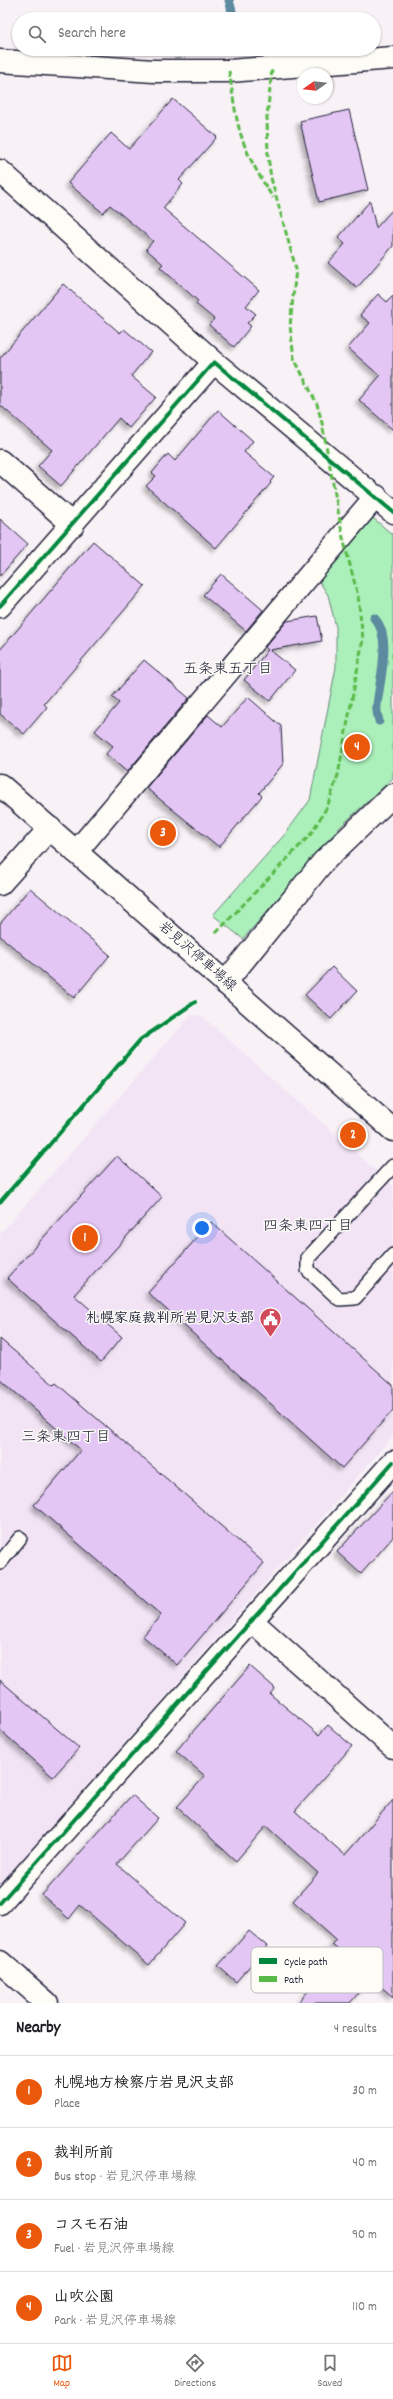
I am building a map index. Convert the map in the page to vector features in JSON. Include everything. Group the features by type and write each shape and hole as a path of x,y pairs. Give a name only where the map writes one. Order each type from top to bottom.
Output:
{"street":[{"path":"0,62 154,71 229,71 393,58"},
{"path":"0,171 214,362 386,499 76,852"},
{"path":"0,606 214,362"},
{"path":"0,462 72,525"},
{"name":"岩見沢停車場線","path":"0,785 393,1130"},
{"path":"225,983 323,862 393,794"},
{"path":"0,884 50,828"},
{"path":"0,1903 393,1462"},
{"path":"252,1621 393,1747"},
{"path":"0,1962 47,2003"}],"lane":[{"path":"393,1166 308,1258 308,1270 339,1300 355,1298 393,1255"},
{"path":"0,1563 20,1538"}],"shaded area":[{"path":"191,1015 202,1016 393,1186 393,1436 0,1886 0,1234"}],"green space":[{"path":"373,518 393,535 393,778 341,826 243,939 213,915 286,833 310,800 336,667 336,627 328,595 319,581"}],"building":[{"path":"173,99 217,137 179,180 183,184 163,208 259,290 246,306 256,314 247,323 251,326 234,347 209,325 214,319 196,304 198,301 160,267 163,264 146,249 153,241 110,205 103,213 68,183 111,133 129,149"},
{"path":"349,110 368,190 319,202 300,121"},
{"path":"370,201 376,228 393,209 393,246 357,288 328,263 345,244 338,238"},
{"path":"63,284 120,333 124,329 151,352 131,376 156,397 129,428 119,418 61,486 38,466 52,450 0,405 0,358"},
{"path":"378,294 387,302 393,296 393,430 359,400 380,376 348,348 370,323 360,315"},
{"path":"218,410 253,441 244,452 274,477 270,482 271,483 216,548 146,486 156,476 152,473 168,454 175,461"},
{"path":"0,519 28,544 0,576"},
{"path":"93,541 145,586 44,704 47,707 24,734 0,714 0,650"},
{"path":"221,574 263,610 246,631 203,595"},
{"path":"317,616 322,641 270,650 295,670 270,701 244,680 268,650 265,647 287,621"},
{"path":"144,660 189,698 127,772 106,754 113,746 95,731 119,703 112,697"},
{"path":"248,697 281,726 283,764 259,793 262,796 219,847 146,788 208,715 222,727"},
{"path":"30,888 110,955 74,998 0,936 0,924"},
{"path":"332,967 357,991 331,1019 305,995"},
{"path":"117,1156 162,1197 74,1295 122,1337 101,1362 7,1278"},
{"name":"札幌家庭裁判所岩見沢支部","path":"211,1222 393,1385 393,1410 342,1468 148,1293"},
{"path":"0,1339 54,1385 56,1383 264,1563 177,1665 143,1636 161,1615 34,1505 81,1450 0,1379"},
{"path":"393,1491 393,1537 361,1574 337,1552"},
{"path":"250,1666 275,1688 270,1694 319,1735 328,1725 352,1746 295,1811 345,1855 393,1800 393,1997 383,1988 383,1947 336,1947 332,1944 336,1939 293,1901 318,1873 266,1826 236,1861 177,1807 205,1776 176,1751"},
{"path":"0,1680 79,1748 53,1777 0,1730"},
{"path":"132,1795 158,1818 117,1864 185,1923 149,1965 80,1905 69,1919 42,1895"},
{"path":"249,1931 267,1946 251,1947 251,1965 236,1982 218,1966"},
{"path":"307,1993 358,1993 350,2003 298,2003"}],"waterway":[{"path":"229,0 232,12"},
{"path":"374,618 380,626 384,647 377,708 379,721"}],"marked path":[{"path":"216,933 310,835 327,807 338,775 363,639 358,596 343,538 322,423 317,404 294,358 290,326 296,269 271,178 268,156 267,117 272,69"},
{"path":"229,71 240,133 253,163 273,198"},
{"path":"393,652 393,661"}],"cycle path":[{"path":"0,606 214,362 393,512"},
{"path":"0,1202 140,1040 195,1002"},
{"path":"0,1903 393,1462"}],"place":[{"name":"山吹公園","path":"357,747"},
{"name":"コスモ石油","path":"163,833"},
{"name":"裁判所前","path":"353,1135"},
{"name":"札幌地方検察庁岩見沢支部","path":"85,1238"},
{"name":"札幌家庭裁判所岩見沢支部","path":"270,1338"}],"district":[{"name":"五条東五丁目","path":"228,670"},
{"name":"四条東四丁目","path":"308,1227"},
{"name":"三条東四丁目","path":"66,1438"}]}
